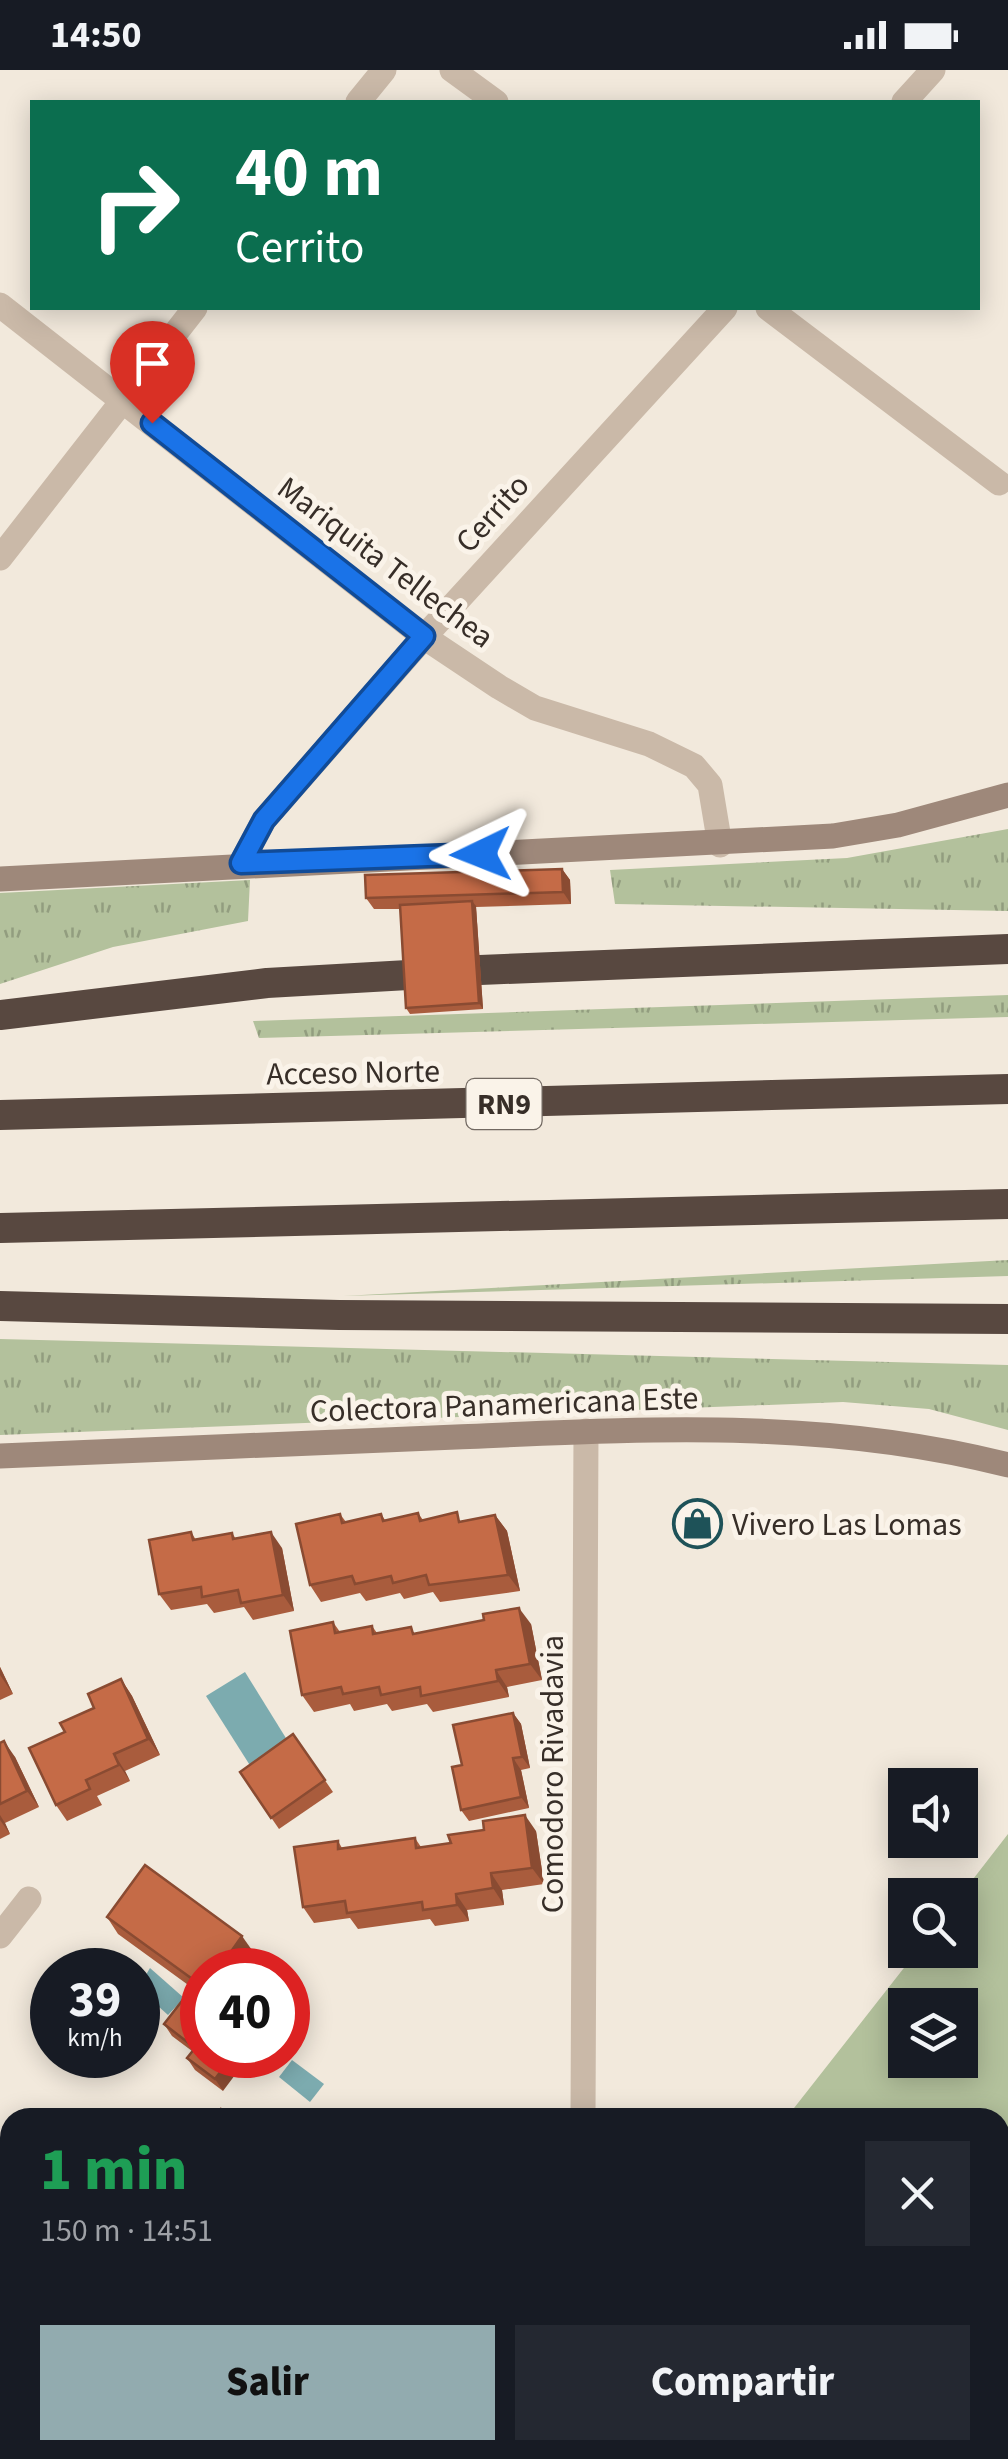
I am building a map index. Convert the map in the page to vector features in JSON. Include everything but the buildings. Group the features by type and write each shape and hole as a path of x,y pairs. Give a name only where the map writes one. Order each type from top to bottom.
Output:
{"highway":[{"path":"480,970 1008,948"},
{"path":"0,1015 268,982 408,975"},
{"name":"Acceso Norte","path":"0,1115 1008,1089"},
{"path":"0,1228 1008,1204"},
{"path":"0,1306 339,1315 1008,1319"}],"street":[{"path":"360,100 384,70"},
{"path":"452,70 493,100"},
{"path":"906,100 933,70"},
{"name":"Mariquita Tellechea","path":"0,306 424,636 536,708 684,759 710,785 720,844"},
{"path":"0,558 192,310"},
{"name":"Cerrito","path":"241,863 264,820 424,636 723,310"},
{"path":"771,310 1000,483"},
{"path":"3,871 720,844 833,836 898,825 1008,795"},
{"name":"Colectora Panamericana Este","path":"0,1456 586,1431 822,1432 939,1449 1008,1466"},
{"name":"Comodoro Rivadavia","path":"583,2108 586,1431"},
{"path":"0,1936 30,1898"}],"green space":[{"path":"1008,829 1008,911 615,904 610,870 847,858"},
{"path":"250,880 248,921 113,947 0,984 0,893"},
{"path":"1008,995 1008,1017 259,1038 253,1021"},
{"path":"1008,1260 1008,1276 343,1296"},
{"path":"0,1339 1008,1365 1008,1430 929,1409 843,1402 0,1435"},
{"path":"1008,1834 1008,2108 794,2108 888,1988 888,2078 978,2078 978,1988 888,1988 904,1968 978,1968 978,1878 974,1878"}],"water":[{"path":"245,1672 289,1743 251,1767 206,1696"},
{"path":"160,1977 180,1994 180,2002 168,2015 160,2008"},
{"path":"310,2074 324,2084 310,2102 280,2078 310,2078"}],"place":[{"name":"Vivero Las Lomas","path":"697,1524"}],"route":[{"path":"152,423 424,636 264,820 241,863 481,854"}]}
